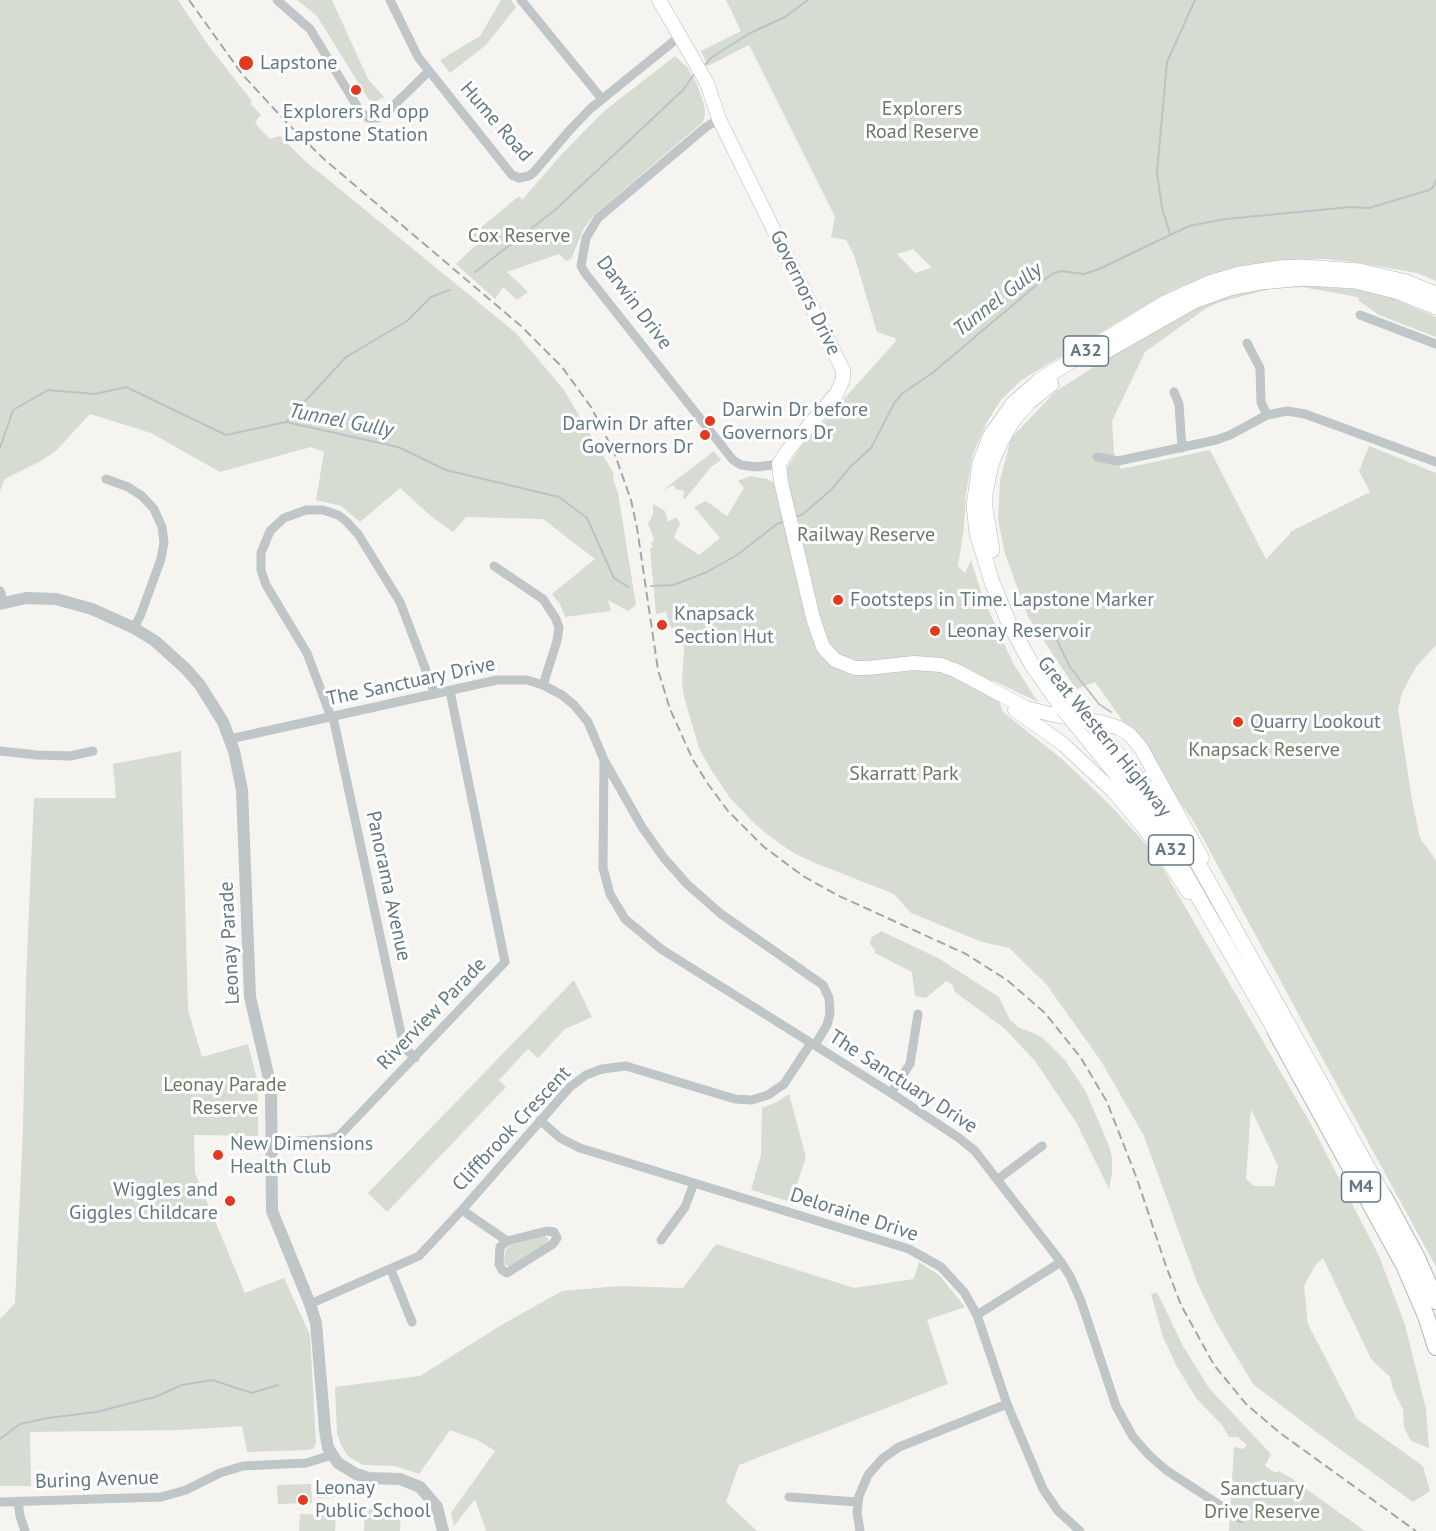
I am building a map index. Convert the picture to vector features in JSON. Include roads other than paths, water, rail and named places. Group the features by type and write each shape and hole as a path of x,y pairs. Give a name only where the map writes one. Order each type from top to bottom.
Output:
{"highway":[{"name":"Great Western Highway","path":"1383,1195 1263,977 1176,827 1151,793 1096,729 1063,709 1032,665 1008,621 992,582 977,533 974,506 980,463 991,435 1013,404 1040,380 1166,303 1209,283 1240,274 1301,267 1360,271 1406,282 1436,294"},
{"name":"Great Western Highway","path":"1276,1032 1165,839 1078,719 1028,637 1006,590 988,535 985,494 991,464 1006,431 1022,409 1059,378 1194,301 1237,286 1303,278 1355,281 1399,292 1436,307"},
{"name":"M4","path":"1276,1032 1405,1267 1426,1316 1436,1347"},
{"name":"M4","path":"1383,1195 1416,1256 1436,1301"}],"main road":[{"name":"Governors Drive","path":"659,0 707,83 719,119 843,370 843,380 837,393 788,450 779,465"},
{"path":"779,465 817,634 823,647 835,660 850,667 863,668 909,663 947,667 1026,708 1110,724 1125,731 1135,740 1203,859 1256,959 1263,977"},
{"path":"966,676 1049,734 1089,767 1114,792 1158,845 1229,965 1249,986"}],"street":[{"path":"277,0 310,29 361,112 370,118 377,118 386,113 429,71"},
{"name":"Hume Road","path":"390,0 413,50 517,178 526,177 534,172 569,131 602,99 679,37"},
{"path":"521,0 602,99"},
{"name":"Darwin Drive","path":"719,119 598,218 586,238 581,266 732,458 741,465 757,467 779,465"},
{"path":"1360,315 1436,344"},
{"path":"1247,343 1260,368 1262,404 1267,415"},
{"path":"1174,392 1179,404 1182,448"},
{"path":"1097,457 1119,461 1222,439 1267,415 1287,411 1305,414 1436,462"},
{"path":"106,479 128,487 142,496 154,509 162,527 164,542 161,560 134,628"},
{"name":"Panorama Avenue","path":"415,1058 407,1050 402,1038 332,717 307,653 266,585 261,570 261,553 270,531 284,518 306,510 323,510 338,515 346,521 357,534 400,602 435,694"},
{"path":"494,567 543,599 556,619 559,628 557,641 543,685"},
{"name":"Leonay Parade","path":"1,599 56,598 92,609 134,628 171,654 200,685 230,739 239,772 242,800 250,997 272,1087 273,1215 316,1323 324,1430 332,1455"},
{"name":"The Sanctuary Drive","path":"230,739 497,680 514,679 543,685 562,695 584,716 595,735 604,760 602,858 605,879 614,902 625,919 662,949 891,1093 968,1145 998,1179 1061,1262 1081,1301 1116,1406 1133,1437 1166,1470 1241,1519"},
{"name":"Riverview Parade","path":"271,1143 328,1139 339,1136 505,962 450,691"},
{"path":"0,752 70,756 93,751"},
{"name":"Cliffbrook Crescent","path":"310,1304 419,1256 579,1079 593,1072 618,1066 634,1068 735,1099 759,1099 784,1084 827,1025 830,1014 829,998 822,985 700,897 672,868 649,838 604,760"},
{"path":"602,789 619,786"},
{"path":"891,1093 910,1064 918,1014"},
{"name":"Deloraine Drive","path":"540,1120 571,1145 909,1249 949,1274 964,1292 977,1315 1007,1404 1043,1489 1058,1511 1080,1531"},
{"path":"998,1179 1042,1146"},
{"path":"661,1240 685,1207 694,1183"},
{"path":"462,1210 507,1241 547,1231 554,1232 557,1238 554,1244 507,1273 499,1264 500,1247 507,1241"},
{"path":"977,1315 986,1312 1061,1262"},
{"path":"391,1270 412,1322"},
{"path":"860,1531 857,1503 868,1475 888,1454 1007,1404"},
{"path":"332,1455 347,1469 361,1476 400,1479 420,1487 437,1507 443,1531"},
{"name":"Buring Avenue","path":"0,1502 161,1497 186,1490 220,1473 243,1466 306,1463 332,1455"},
{"path":"789,1497 857,1503"},
{"path":"18,1501 25,1531"}],"waterway":[{"path":"705,65 711,58 750,33 785,17 808,0"},
{"path":"1170,234 1162,208 1157,172 1167,62 1195,0"},
{"path":"475,272 555,210 683,90 695,73"},
{"name":"Tunnel Gully","path":"794,518 803,514 832,489 850,467 871,448 895,402 903,393 931,374 1054,273 1061,271 1084,274 1099,269 1189,226 1226,219 1350,207 1369,208 1429,190 1436,180"},
{"path":"286,422 346,357 407,321 431,297 450,290"},
{"name":"Tunnel Gully","path":"0,448 13,410 48,390 95,394 126,387 226,435 286,422 398,447 446,470 559,497 587,518 614,578 628,587"},
{"name":"Tunnel Gully","path":"651,586 673,585 707,572 737,555 777,524 786,521"},
{"path":"1054,634 1070,667 1099,704 1111,712"},
{"path":"0,1439 20,1424 96,1412 155,1397 182,1385 212,1380 252,1393 278,1385"}],"railway":[{"path":"189,0 242,74 288,124 325,160 521,326 562,367 591,407 614,452 631,500 658,670 670,709 693,760 728,811 764,847 803,876 837,895 966,954 1007,980 1045,1013 1081,1058 1107,1102 1137,1179 1181,1305 1214,1365 1246,1404 1280,1433 1416,1531"}],"place":[{"name":"Lapstone","path":"246,63"},
{"name":"Explorers Rd opp Lapstone Station","path":"356,90"},
{"name":"Darwin Dr before Governors Dr","path":"710,421"},
{"name":"Darwin Dr after Governors Dr","path":"705,435"},
{"name":"Footsteps in Time. Lapstone Marker","path":"838,600"},
{"name":"Knapsack Section Hut","path":"662,625"},
{"name":"Leonay Reservoir","path":"935,631"},
{"name":"Quarry Lookout","path":"1238,722"},
{"name":"New Dimensions Health Club","path":"218,1155"},
{"name":"Wiggles and Giggles Childcare","path":"230,1201"},
{"name":"Leonay Public School","path":"303,1500"}],"park label":[{"name":"Explorers Road Reserve","path":"922,120"},
{"name":"Cox Reserve","path":"519,236"},
{"name":"Railway Reserve","path":"866,535"},
{"name":"Knapsack Reserve","path":"1264,750"},
{"name":"Skarratt Park","path":"904,774"},
{"name":"Leonay Parade Reserve","path":"225,1096"},
{"name":"Sanctuary Drive Reserve","path":"1262,1500"}]}
